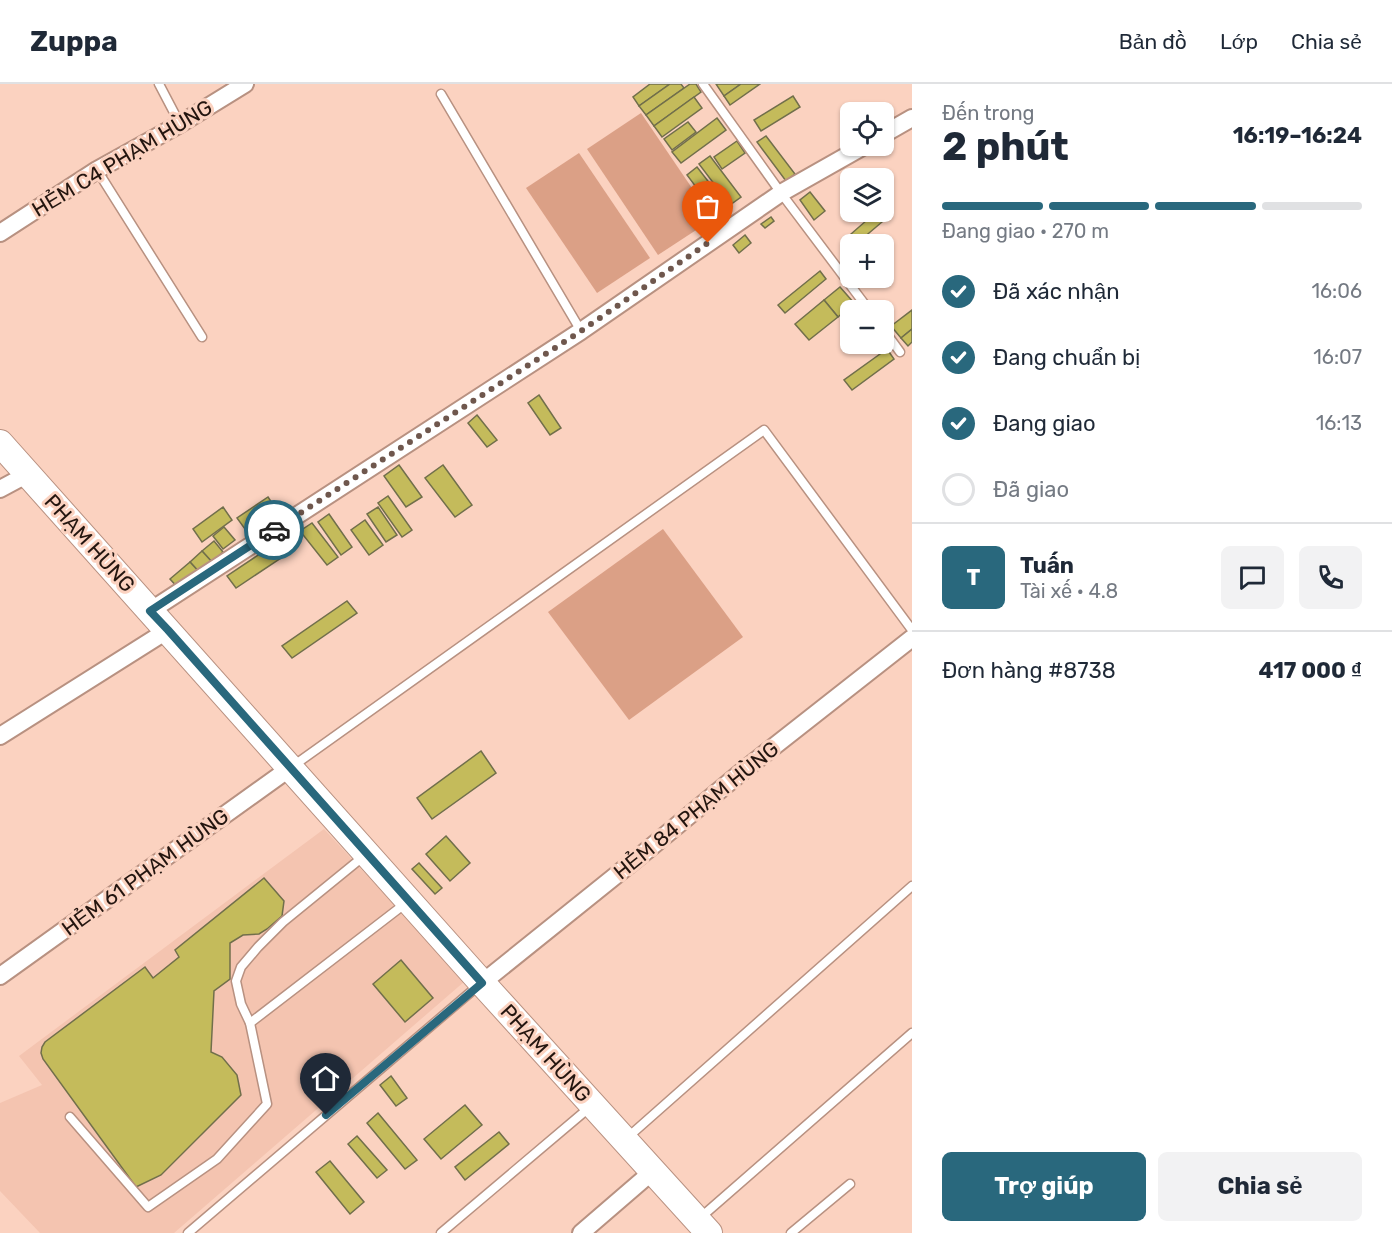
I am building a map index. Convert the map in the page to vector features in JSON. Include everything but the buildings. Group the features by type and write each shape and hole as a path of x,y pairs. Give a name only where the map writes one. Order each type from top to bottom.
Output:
{"main road":[{"name":"PHẠM HÙNG","path":"0,443 408,901 703,1227"}],"street":[{"name":"HẺM C4 PHẠM HÙNG","path":"0,233 97,170 180,124 245,84"},
{"path":"894,128 912,118"},
{"path":"150,611 581,331 781,193 846,156"},
{"path":"0,489 28,474"},
{"path":"0,736 168,630"},
{"name":"HẺM 84 PHẠM HÙNG","path":"482,983 744,770 912,638"},
{"name":"HẺM 61 PHẠM HÙNG","path":"0,976 290,768"},
{"path":"581,1233 653,1171"}],"lane":[{"path":"159,84 180,124"},
{"path":"703,84 861,300"},
{"path":"441,94 581,331"},
{"path":"97,170 202,337"},
{"path":"894,344 900,352"},
{"path":"290,768 764,430 912,630"},
{"path":"70,1117 148,1207 217,1159 267,1104 250,1023 241,1004 236,981 241,967 284,922 367,854"},
{"path":"624,1140 912,886"},
{"path":"250,1023 408,901"},
{"path":"188,1233 482,983"},
{"path":"703,1227 912,1033"},
{"path":"441,1233 592,1105"},
{"path":"791,1233 850,1184"}],"shaded area":[{"path":"641,113 713,219 658,255 587,149"},
{"path":"579,153 650,258 597,293 526,188"},
{"path":"663,529 743,637 629,720 548,612"},
{"path":"324,829 465,981 174,1233 40,1233 0,1191 0,1103 42,1085 19,1056"}],"way so far":[{"path":"274,530 581,331 708,243"}],"route":[{"path":"274,530 150,611 482,983 326,1115"}]}
